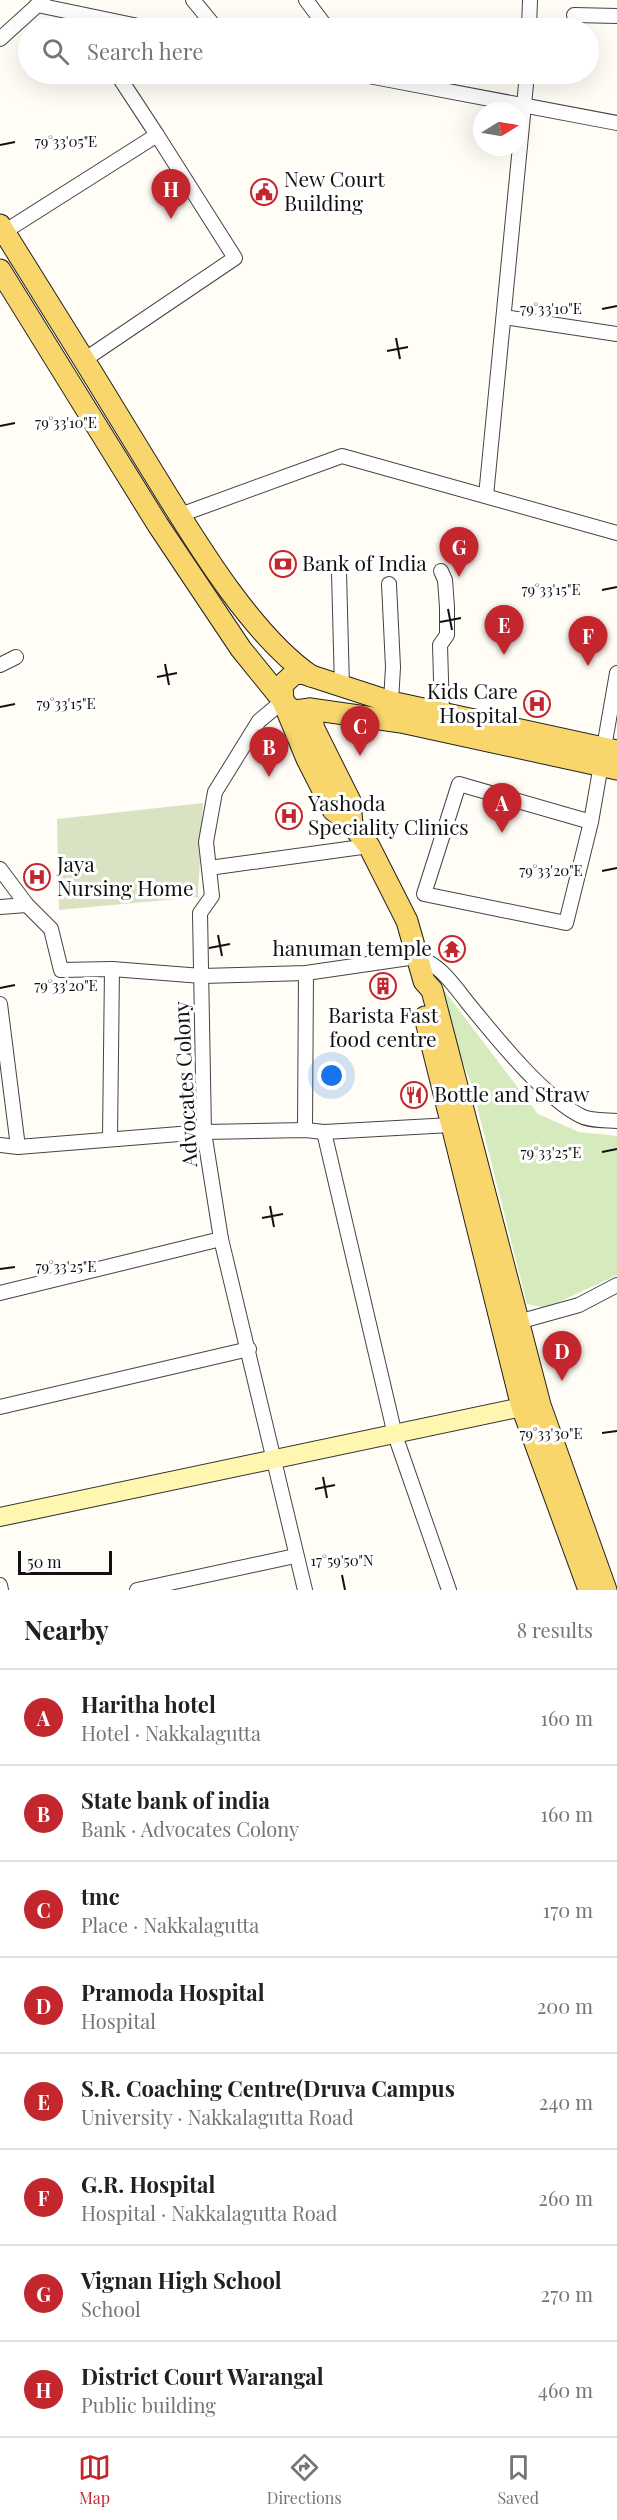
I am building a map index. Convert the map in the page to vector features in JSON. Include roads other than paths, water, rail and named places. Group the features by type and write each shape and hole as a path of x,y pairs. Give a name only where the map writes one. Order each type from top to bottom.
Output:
{"main road":[{"path":"2,228 180,515 226,583 292,664 316,680 320,696 310,709 314,729 350,801 352,825"},
{"path":"0,270 158,525 241,649 283,701 295,711 310,709 345,714 610,758"},
{"path":"606,1590 540,1405 432,990 424,981 407,921 369,846 352,825 333,810 307,759 283,701 282,684 294,674 309,675 342,688 391,702 442,713 610,758"},
{"path":"424,981 420,995 522,1407 589,1590"}],"street":[{"path":"193,0 208,18"},
{"path":"306,0 320,18"},
{"path":"529,18 530,0"},
{"path":"23,18 40,2 106,18"},
{"path":"574,15 617,16"},
{"path":"0,39 18,22"},
{"path":"84,360 235,258 124,84"},
{"path":"414,84 510,102"},
{"path":"526,102 527,84"},
{"path":"527,105 617,123"},
{"path":"2,228 157,135"},
{"path":"486,496 521,156"},
{"path":"504,317 617,334"},
{"path":"180,515 342,456 617,533"},
{"path":"339,572 342,688"},
{"path":"441,572 445,580 447,607 447,635 440,645 442,713"},
{"path":"389,584 393,667 391,702"},
{"path":"0,665 16,657"},
{"path":"591,822 459,784 424,894 566,923 591,822 610,758 617,673"},
{"name":"Advocates Colony","path":"283,701 259,721 215,792 206,842 212,896 200,913 204,1132 221,1239 276,1460 295,1556 305,1590"},
{"path":"209,868 369,846"},
{"path":"0,868 27,905 51,929 61,970 112,969 202,976 306,973 417,957 429,961 444,973 507,1051 565,1106 583,1117 617,1121"},
{"path":"0,907 27,905"},
{"path":"110,1138 112,969"},
{"path":"305,1130 306,973"},
{"path":"0,1004 18,1147"},
{"path":"0,1148 204,1132 305,1130 324,1132 451,1125"},
{"path":"324,1132 395,1435 449,1590"},
{"path":"0,1293 221,1239"},
{"path":"518,1322 579,1305 617,1285"},
{"path":"0,1407 249,1349"},
{"path":"0,1516 522,1407"},
{"path":"137,1590 295,1556"},
{"path":"0,1585 1,1590"}],"place":[{"name":"New Court Building","path":"264,192"},
{"name":"District Court Warangal","path":"171,219"},
{"name":"Bank of India","path":"283,564"},
{"name":"Vignan High School","path":"459,577"},
{"name":"S.R. Coaching Centre(Druva Campus","path":"504,655"},
{"name":"G.R. Hospital","path":"588,666"},
{"name":"Kids Care Hospital","path":"537,704"},
{"name":"tmc","path":"360,756"},
{"name":"State bank of india","path":"269,777"},
{"name":"Yashoda Speciality Clinics","path":"289,816"},
{"name":"Haritha hotel","path":"502,833"},
{"name":"Jaya Nursing Home","path":"37,877"},
{"name":"hanuman temple","path":"452,949"},
{"name":"Barista Fast food centre","path":"383,986"},
{"name":"Bottle and Straw","path":"414,1095"},
{"name":"Pramoda Hospital","path":"562,1381"}]}
